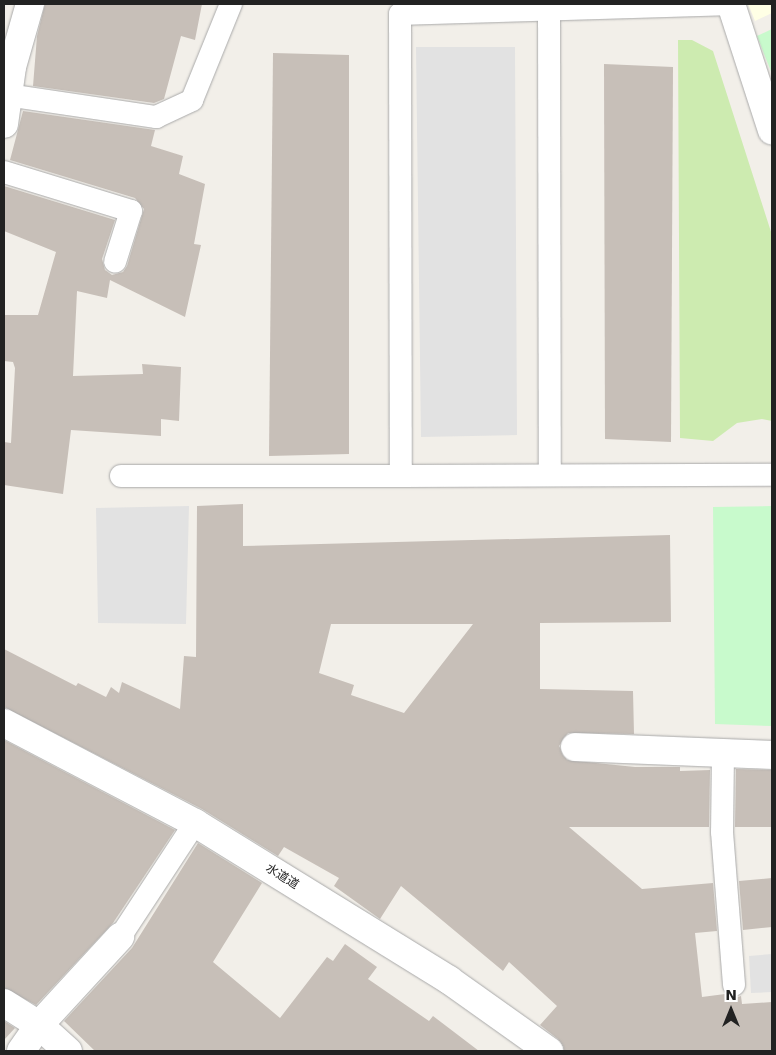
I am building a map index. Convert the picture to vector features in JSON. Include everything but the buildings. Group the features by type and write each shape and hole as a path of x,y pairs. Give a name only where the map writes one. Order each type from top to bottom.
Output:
{"street":[{"path":"4,124 8,67 30,4"},
{"path":"731,4 772,130"},
{"name":"水道道","path":"4,723 195,823 449,980 549,1051"},
{"path":"575,747 772,755"},
{"path":"22,1051 39,1025 120,937"},
{"path":"4,1003 39,1025 68,1051"}],"lane":[{"path":"7,95 156,117 192,100 230,4"},
{"path":"401,476 400,14 731,4"},
{"path":"549,9 550,475"},
{"path":"4,172 132,211 115,262"},
{"path":"121,476 772,475"},
{"path":"723,753 722,832 734,985"},
{"path":"120,937 195,823"}],"shaded area":[{"path":"748,4 772,4 772,13 755,21"},
{"path":"416,47 515,47 517,435 421,437"},
{"path":"189,506 186,624 98,623 96,508"},
{"path":"772,954 772,992 751,993 749,956"}],"green space":[{"path":"772,29 772,74 757,36"},
{"path":"678,40 692,40 713,51 772,235 772,421 762,419 737,423 713,441 680,438"},
{"path":"772,506 772,726 715,724 713,507"}]}
